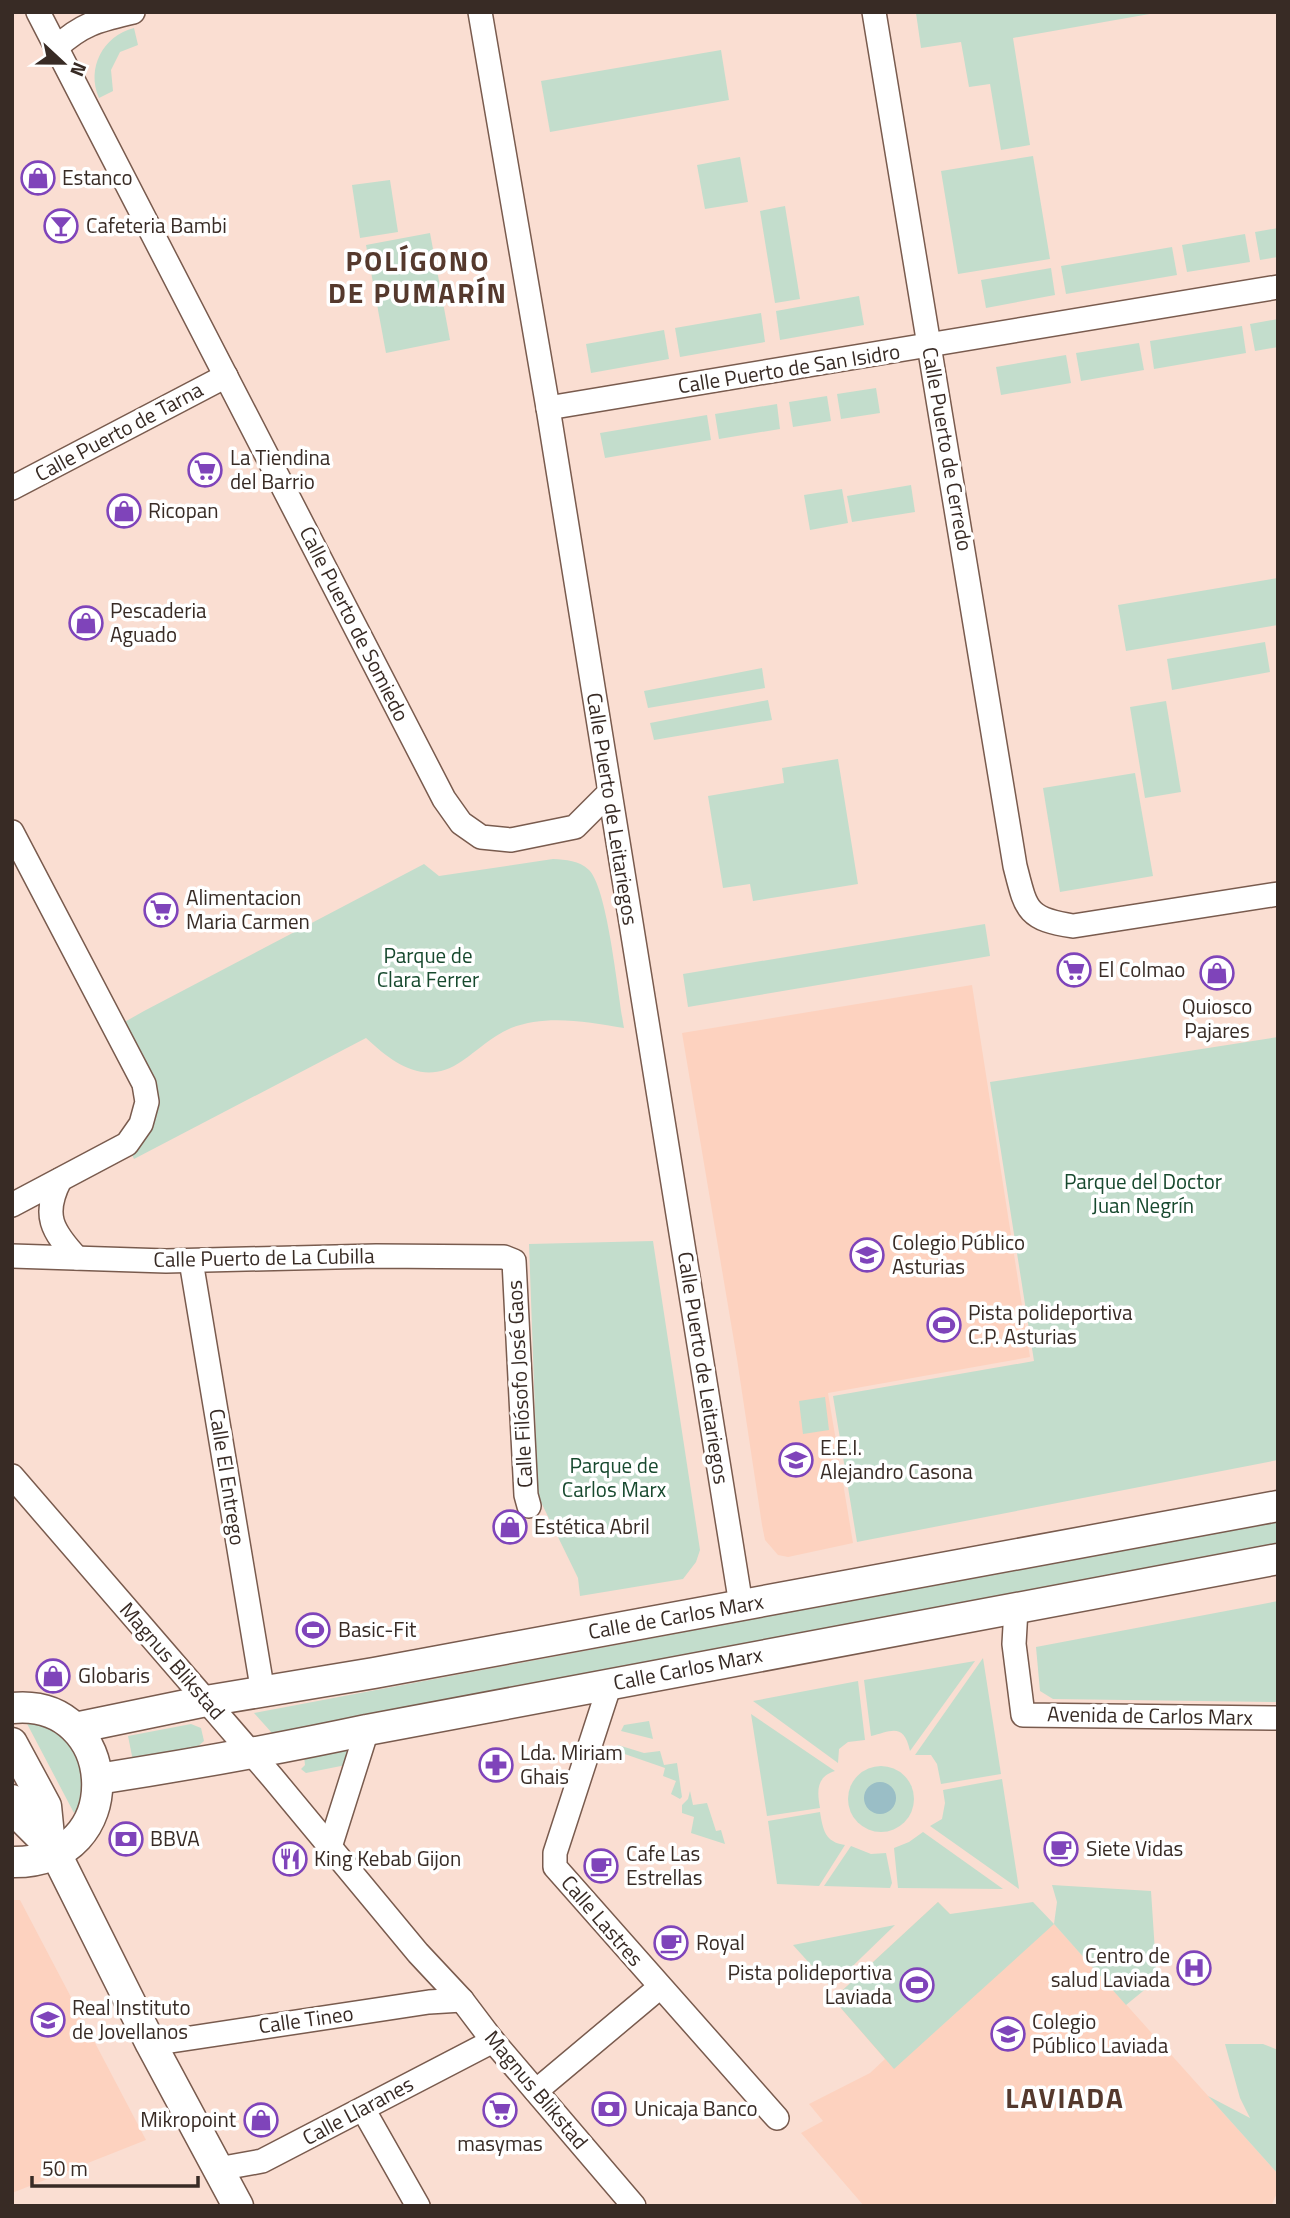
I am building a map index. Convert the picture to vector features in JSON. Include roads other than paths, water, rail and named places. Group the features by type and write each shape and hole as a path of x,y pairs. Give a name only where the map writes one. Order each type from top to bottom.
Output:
{"main road":[{"name":"Calle de Carlos Marx","path":"75,1728 206,1701 262,1693 1278,1506"},
{"name":"Calle Carlos Marx","path":"98,1779 250,1752 276,1750 367,1730 1278,1559"},
{"path":"12,1708 31,1706 52,1712 75,1728 86,1741 98,1779 97,1799 86,1827 74,1842 33,1862 12,1862"},
{"path":"12,1743 46,1807 53,1850"},
{"path":"12,1800 24,1820 53,1850 151,2044 238,2206"},
{"path":"214,2206 218,2169"}],"street":[{"name":"Calle Puerto de Somiedo","path":"38,12 444,799 461,824 481,837 512,840 575,827 609,793"},
{"path":"57,47 75,30 100,20 133,12"},
{"name":"Calle Puerto de Leitariegos","path":"480,12 548,408 741,1605"},
{"name":"Calle Puerto de Cerredo","path":"874,12 1015,866 1030,911 1046,922 1073,926 1278,894"},
{"name":"Calle Puerto de San Isidro","path":"548,408 1278,287"},
{"name":"Calle Puerto de Tarna","path":"12,488 226,376"},
{"path":"12,832 144,1084 147,1102 141,1124 127,1144 12,1205"},
{"path":"60,1180 51,1198 50,1218 60,1240 77,1258"},
{"name":"Calle Puerto de La Cubilla","path":"12,1256 191,1261 504,1256 514,1261"},
{"name":"Calle El Entrego","path":"191,1261 262,1693"},
{"name":"Calle Filósofo José Gaos","path":"514,1261 526,1495 529,1506"},
{"name":"Magnus Blikstad","path":"12,1476 250,1752 418,1953 462,2000 493,2041 634,2206"},
{"name":"Avenida de Carlos Marx","path":"1016,1609 1014,1644 1023,1715 1278,1717"},
{"name":"Calle Lastres","path":"610,1684 555,1853 555,1867 777,2119"},
{"path":"330,1847 367,1730"},
{"path":"536,2091 660,1987"},
{"name":"Calle Tineo","path":"151,2044 429,2002 462,2000"},
{"name":"Calle Llaranes","path":"218,2169 262,2161 493,2041"},
{"path":"363,2109 418,2206"}],"water":[{"path":"880,1782 891,1787 896,1798 891,1809 880,1814 869,1809 864,1798 869,1787"}],"place":[{"name":"Estanco","path":"38,178"},
{"name":"Cafeteria Bambi","path":"61,226"},
{"name":"La Tiendina del Barrio","path":"205,470"},
{"name":"Ricopan","path":"124,511"},
{"name":"Pescaderia Aguado","path":"86,623"},
{"name":"Alimentacion Maria Carmen","path":"161,910"},
{"name":"El Colmao","path":"1074,970"},
{"name":"Quiosco Pajares","path":"1217,973"},
{"name":"Colegio Público Asturias","path":"867,1255"},
{"name":"Pista polideportiva C.P. Asturias","path":"944,1325"},
{"name":"E.E.I. Alejandro Casona","path":"796,1460"},
{"name":"Estética Abril","path":"510,1527"},
{"name":"Basic-Fit","path":"313,1630"},
{"name":"Globaris","path":"53,1676"},
{"name":"Lda. Miriam Ghais","path":"496,1765"},
{"name":"BBVA","path":"126,1839"},
{"name":"Siete Vidas","path":"1061,1849"},
{"name":"King Kebab Gijon","path":"290,1859"},
{"name":"Cafe Las Estrellas","path":"601,1866"},
{"name":"Royal","path":"671,1943"},
{"name":"Centro de salud Laviada","path":"1194,1968"},
{"name":"Pista polideportiva Laviada","path":"917,1985"},
{"name":"Real Instituto de Jovellanos","path":"48,2020"},
{"name":"Colegio Público Laviada","path":"1008,2034"},
{"name":"Unicaja Banco","path":"609,2109"},
{"name":"masymas","path":"500,2110"},
{"name":"Mikropoint","path":"261,2120"}],"district":[{"name":"POLÍGONO DE PUMARÍN","path":"418,277"},
{"name":"LAVIADA","path":"1065,2098"}],"park label":[{"name":"Parque de Clara Ferrer","path":"428,968"},
{"name":"Parque del Doctor Juan Negrín","path":"1143,1194"},
{"name":"Parque de Carlos Marx","path":"614,1478"}]}
